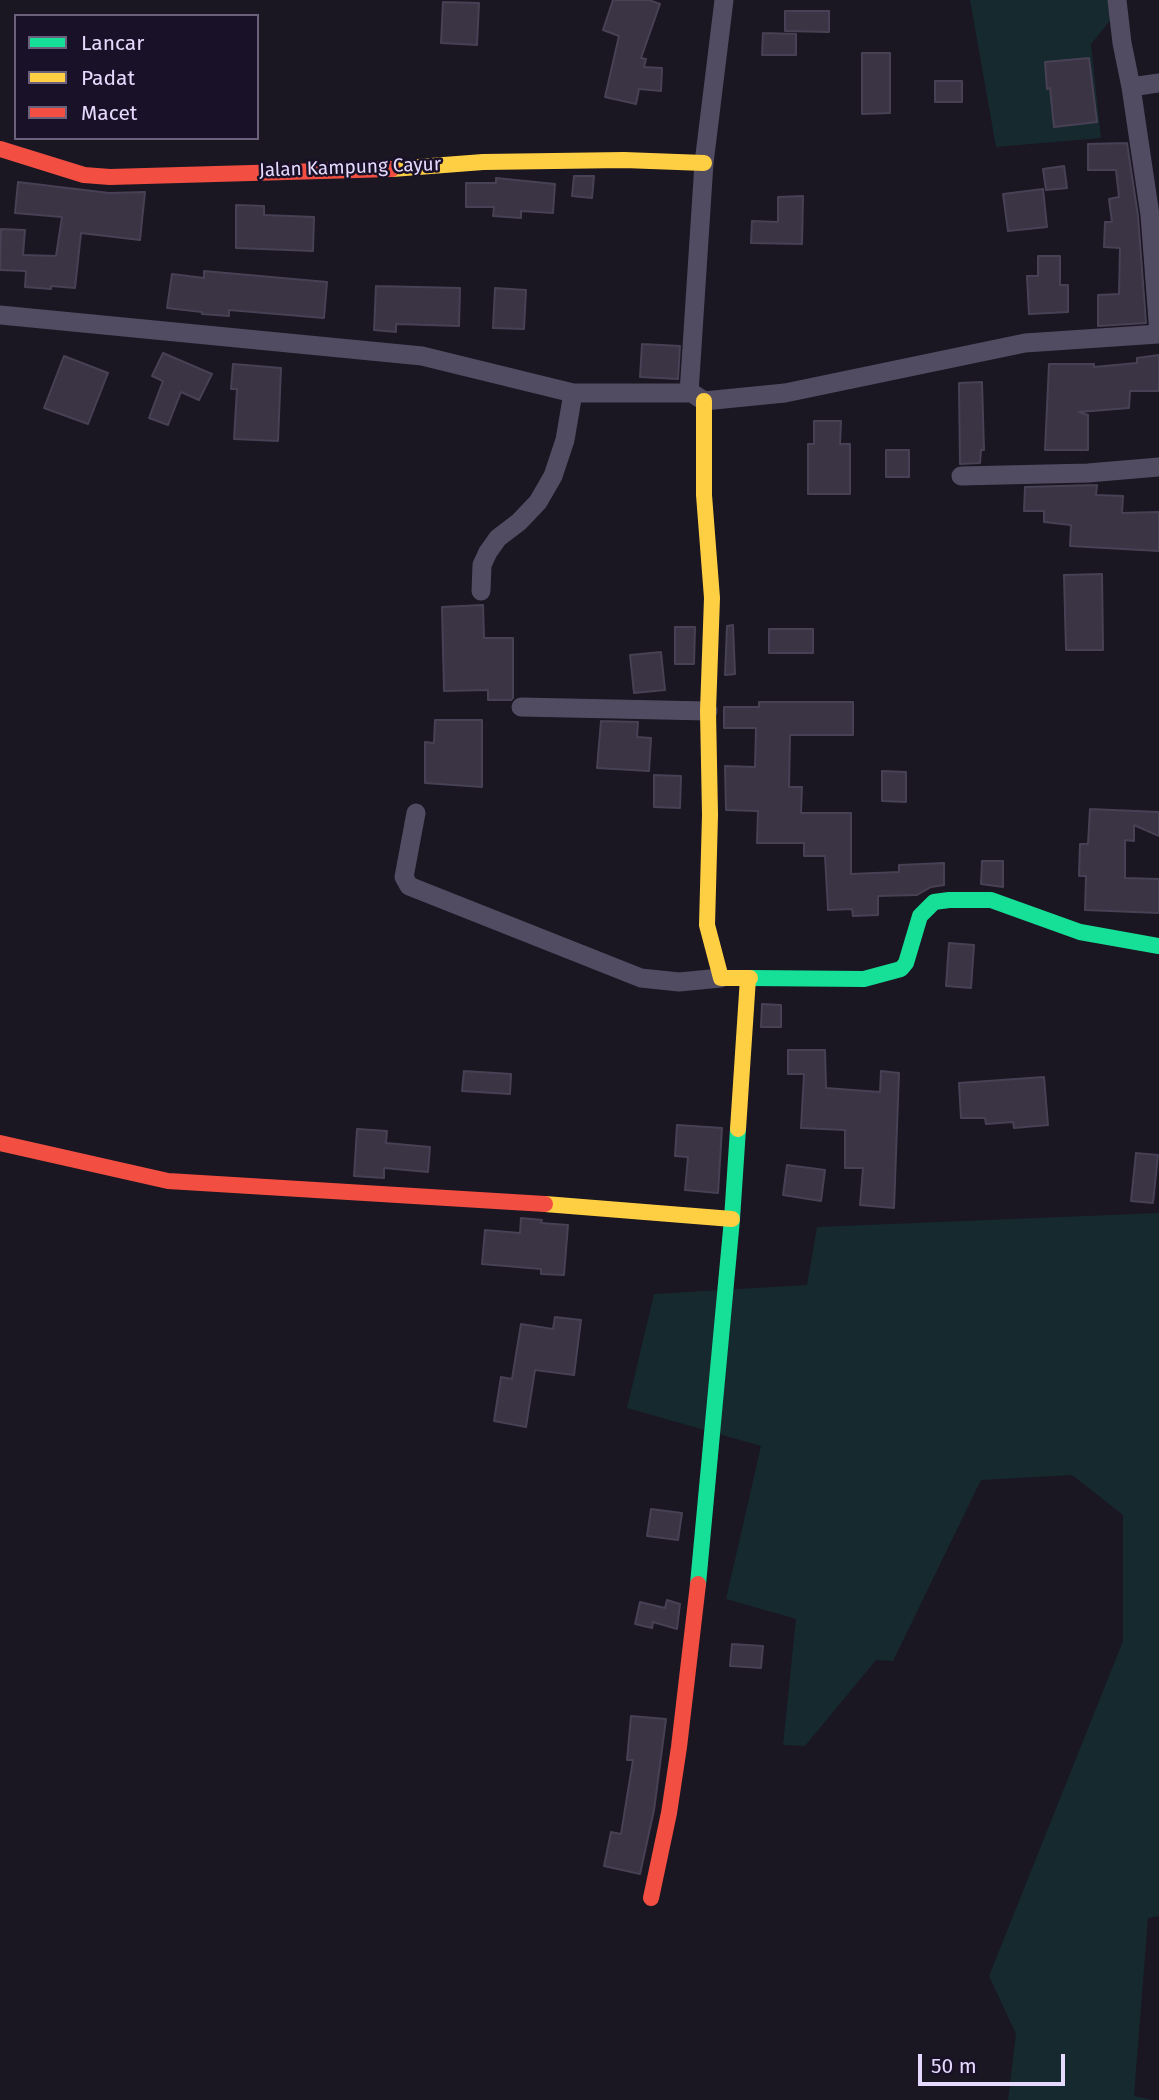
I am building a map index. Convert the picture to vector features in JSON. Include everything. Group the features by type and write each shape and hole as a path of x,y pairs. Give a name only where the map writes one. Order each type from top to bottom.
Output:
{"street":[{"path":"721,978 707,925 710,815 708,711 712,598 696,397 704,163 724,0"},
{"path":"0,314 422,356 573,393 696,397 785,393 1025,343 1159,334 1150,215 1117,0"},
{"path":"1131,87 1159,83"},
{"name":"Jalan Kampung Cayur","path":"0,149 84,175 110,177 414,168 483,162 624,160 704,163"},
{"path":"481,590 482,565 488,552 498,538 519,522 538,502 553,476 565,440 573,393"},
{"path":"961,476 1100,473 1159,467"},
{"path":"521,707 708,711"},
{"path":"416,813 404,877 409,886 641,978 679,982 721,978 864,979 901,969 909,957 920,916 934,902 949,900 991,900 1080,932 1159,946"},
{"path":"651,1898 680,1747 697,1592 732,1219 748,978"},
{"path":"0,1143 168,1181 502,1201 732,1219"}],"shaded area":[{"path":"970,0 1127,0 1091,44 1101,138 996,147"},
{"path":"1159,1213 1159,1916 1148,1918 1134,2096 1152,2100 1008,2100 1016,2034 989,1976 1123,1641 1123,1515 1072,1475 981,1480 893,1661 876,1660 805,1746 783,1745 796,1619 726,1599 761,1446 627,1408 654,1294 807,1285 817,1227"}],"building":[{"path":"613,0 649,0 660,4 641,58 646,59 644,67 662,68 661,91 639,89 636,104 605,97 619,36 603,30"},
{"path":"443,2 479,3 477,45 441,43"},
{"path":"785,11 829,11 829,32 785,31"},
{"path":"763,33 796,34 796,55 762,55"},
{"path":"862,53 890,53 890,113 862,114"},
{"path":"1089,58 1097,122 1054,127 1045,62"},
{"path":"935,81 962,81 962,102 935,102"},
{"path":"1127,143 1138,216 1146,323 1098,326 1098,295 1119,294 1120,248 1104,247 1105,222 1112,222 1109,199 1119,197 1116,170 1088,170 1088,144"},
{"path":"1064,166 1067,188 1046,190 1043,169"},
{"path":"574,176 594,176 592,198 572,196"},
{"path":"496,178 555,184 553,213 521,211 521,218 493,216 494,207 466,207 466,183 496,183"},
{"path":"18,182 109,193 145,192 140,240 81,233 75,288 25,287 26,271 0,270 1,229 25,230 23,255 56,256 62,217 15,213"},
{"path":"1043,189 1047,227 1008,231 1003,194"},
{"path":"803,196 802,244 751,243 752,221 778,222 778,197"},
{"path":"236,205 264,206 264,215 314,217 313,251 236,248"},
{"path":"1038,256 1060,256 1060,285 1068,285 1068,312 1029,314 1027,276 1038,276"},
{"path":"204,271 327,282 324,318 229,310 229,316 167,308 172,274 204,278"},
{"path":"376,286 460,288 459,326 396,324 396,332 374,330"},
{"path":"495,288 526,290 524,329 493,328"},
{"path":"642,344 680,346 678,379 640,377"},
{"path":"163,353 212,374 199,400 181,392 168,425 149,418 163,381 152,376"},
{"path":"1159,355 1159,391 1130,391 1129,408 1079,412 1088,415 1088,450 1045,450 1049,364 1094,364 1094,367 1137,363 1137,358"},
{"path":"64,356 108,373 88,424 44,408"},
{"path":"233,364 281,368 278,441 234,439 237,389 231,389"},
{"path":"982,382 984,450 981,450 980,463 960,464 959,383"},
{"path":"814,421 841,421 840,444 850,444 850,494 808,494 808,444 814,444"},
{"path":"886,450 909,450 909,477 886,477"},
{"path":"1097,485 1096,495 1123,496 1122,513 1159,512 1159,551 1070,546 1071,525 1044,522 1044,511 1024,511 1025,487"},
{"path":"1102,574 1103,650 1066,650 1064,575"},
{"path":"483,605 484,638 513,638 511,700 488,700 488,690 444,691 442,607"},
{"path":"733,625 735,674 725,675 727,626"},
{"path":"675,627 695,627 694,664 675,664"},
{"path":"769,629 813,629 813,653 769,653"},
{"path":"661,652 665,690 634,693 630,655"},
{"path":"759,702 853,702 853,735 790,735 789,787 802,787 801,813 851,813 851,874 899,872 899,865 944,863 944,885 931,887 917,895 878,896 878,915 853,916 852,909 828,910 825,856 804,856 804,843 757,843 758,811 726,810 725,766 755,767 756,728 724,728 724,707 759,707"},
{"path":"435,720 482,720 482,787 425,783 425,742 434,743"},
{"path":"601,721 638,722 637,737 651,738 649,771 597,768"},
{"path":"882,771 906,772 906,802 882,801"},
{"path":"654,775 681,776 680,808 654,807"},
{"path":"1090,809 1159,812 1159,836 1134,825 1134,841 1125,840 1125,878 1159,879 1159,913 1085,910 1086,876 1079,876 1080,844 1088,844"},
{"path":"982,861 1003,861 1003,887 981,884"},
{"path":"949,943 974,945 971,988 946,986"},
{"path":"762,1004 781,1005 781,1027 761,1027"},
{"path":"788,1050 825,1050 826,1088 880,1092 881,1071 899,1073 894,1208 860,1205 863,1168 845,1168 845,1130 801,1128 804,1074 788,1074"},
{"path":"464,1071 511,1074 510,1094 462,1091"},
{"path":"1044,1077 1048,1125 1014,1128 1013,1122 986,1124 985,1118 961,1118 959,1083"},
{"path":"677,1125 722,1128 718,1193 685,1190 688,1157 675,1156"},
{"path":"357,1129 387,1131 386,1143 430,1147 428,1172 384,1168 384,1178 354,1176"},
{"path":"1136,1153 1158,1155 1153,1203 1131,1201"},
{"path":"787,1165 825,1170 821,1201 783,1195"},
{"path":"521,1218 568,1225 564,1275 541,1274 541,1269 482,1264 485,1230 520,1233"},
{"path":"555,1317 581,1320 574,1375 535,1370 526,1427 494,1421 501,1377 512,1379 521,1324 553,1329"},
{"path":"651,1509 682,1513 678,1540 647,1536"},
{"path":"667,1600 680,1604 677,1629 653,1622 652,1628 635,1624 640,1602 665,1608"},
{"path":"732,1644 763,1646 761,1668 730,1666"},
{"path":"631,1716 666,1719 654,1810 640,1874 604,1866 611,1832 621,1834 633,1760 627,1760"}],"traffic: fast":[{"path":"750,978 864,979 901,969 906,963 920,916 934,902 949,900 991,900 1080,932 1159,946"},
{"path":"698,1584 738,1129"}],"traffic: slow":[{"path":"392,169 483,162 624,160 704,163"},
{"path":"704,401 704,495 712,598 708,711 710,815 707,925 721,978 750,978"},
{"path":"738,1129 748,978"},
{"path":"545,1204 732,1219"}],"traffic: jam":[{"path":"0,149 84,175 110,177 392,169"},
{"path":"0,1143 168,1181 545,1204"},
{"path":"651,1898 669,1813 679,1747 698,1584"}]}
